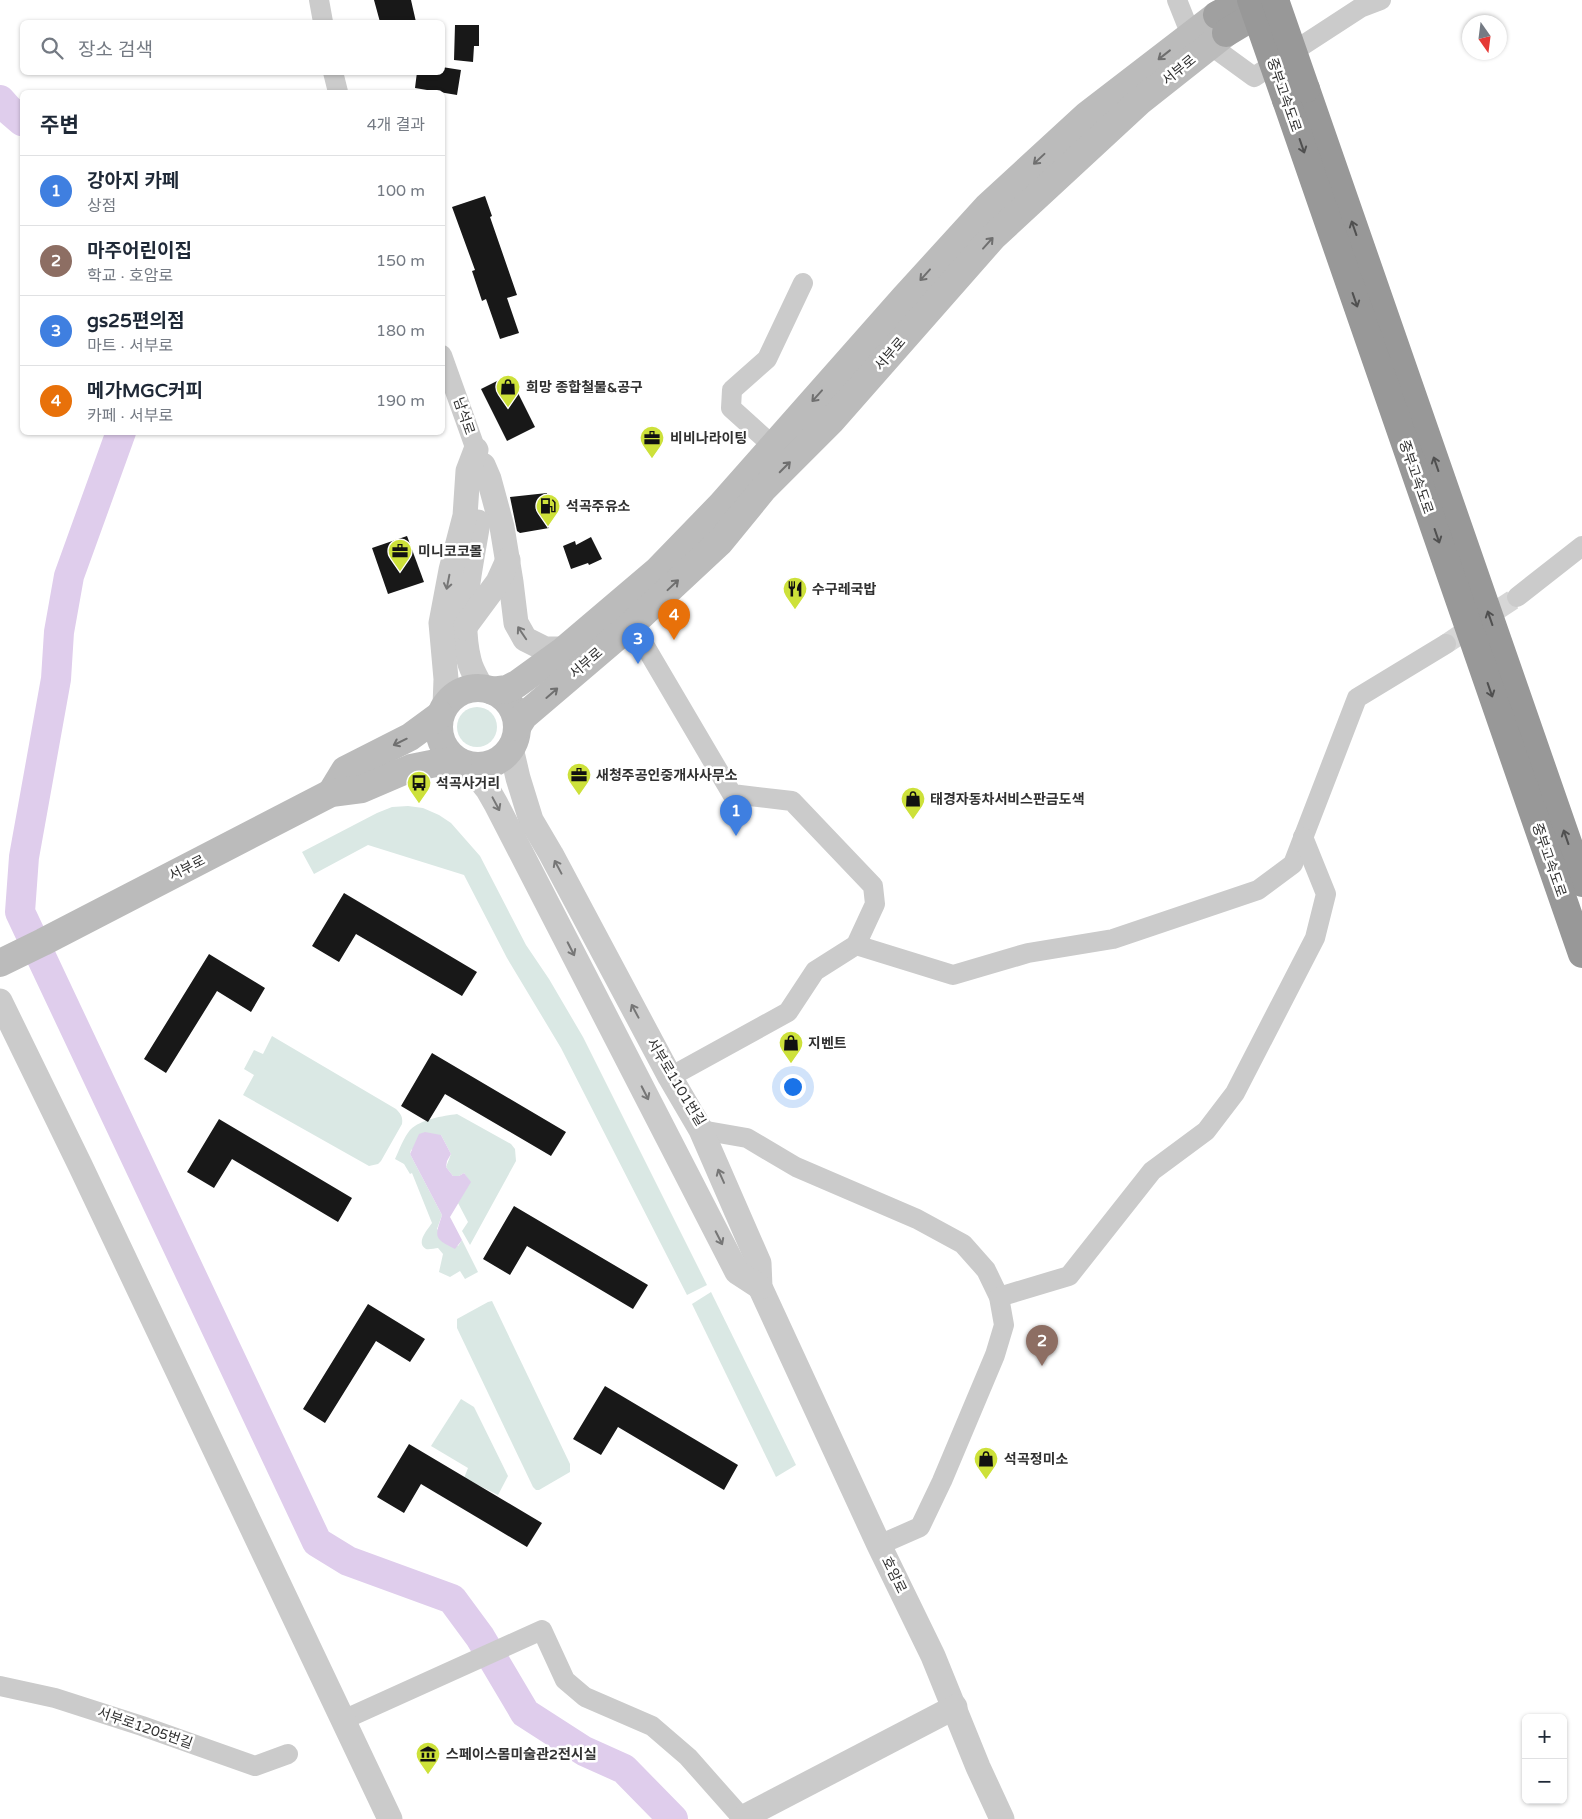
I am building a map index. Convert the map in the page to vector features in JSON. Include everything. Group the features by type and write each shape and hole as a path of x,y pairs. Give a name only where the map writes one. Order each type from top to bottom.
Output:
{"highway":[{"name":"서부로","path":"1210,26 1244,0"},
{"name":"중부고속도로","path":"1251,0 1296,95 1582,884"},
{"name":"중부고속도로","path":"1275,0 1296,95 1582,954"},
{"name":"서부로","path":"1210,26 1281,0"}],"main road":[{"name":"서부로","path":"487,689 507,690 517,684 565,649 657,571 722,505 988,206 1087,115 1210,26"},
{"name":"서부로","path":"514,737 524,716 632,624 720,542 764,488 832,420 993,237 1140,101 1210,26"},
{"path":"471,689 487,689 501,696 509,703 514,713 514,737 499,760 489,765 478,766 463,763 450,754 443,746 440,736 443,710 452,698 461,692 471,689"},
{"name":"서부로","path":"330,793 345,770 410,737 443,710"},
{"name":"서부로","path":"2,962 330,793 362,789 411,768 436,763 463,763"}],"street":[{"path":"319,0 323,20"},
{"path":"1177,0 1210,26 1254,77 1360,8 1381,0"},
{"path":"334,75 338,90"},
{"path":"773,446 731,408 732,390 767,359 803,283"},
{"name":"남석로","path":"445,363 479,457"},
{"path":"479,457 489,479 502,527 516,623 525,639 545,649 565,649"},
{"path":"479,457 482,499 470,570 464,628 469,662 487,689"},
{"path":"443,710 446,679 440,623 465,516 468,471 479,457"},
{"path":"1517,597 1582,546"},
{"path":"464,628 498,582 508,560"},
{"path":"632,624 732,794 792,802 873,886 875,904 856,945 815,971 788,1012 670,1077"},
{"path":"856,945 953,975 1028,953 1113,939 1258,890 1293,864 1357,698 1446,644"},
{"name":"서부로1101번길","path":"514,737 518,778 531,820 561,871 670,1077 701,1130 747,1138 796,1167 918,1219 963,1244 986,1270 999,1297 1004,1325"},
{"path":"463,763 488,790 496,804 737,1272 760,1287"},
{"path":"999,1297 1069,1276 1152,1171 1206,1131 1235,1094 1315,938 1326,894 1303,837"},
{"path":"0,1001 126,1260 390,1819"},
{"path":"701,1130 759,1263 760,1287 879,1546"},
{"name":"호암로","path":"1002,1819 978,1767 933,1656 879,1546 920,1528 946,1472 995,1355 1004,1325"},
{"path":"343,1720 542,1630 565,1680 586,1697 652,1726 688,1757 742,1818 955,1707"},
{"name":"서부로1205번길","path":"0,1686 55,1698 255,1766 288,1754"}],"shaded area":[{"path":"477,707 491,713 497,727 491,741 477,747 463,741 457,727 463,713"},
{"path":"408,806 423,808 451,823 480,856 526,945 549,979 583,1037 707,1285 687,1295 561,1048 507,958 464,875 368,845 314,874 302,852 377,813 392,807"},
{"path":"272,1036 399,1112 402,1117 402,1124 378,1164 369,1166 243,1095 254,1075 244,1069 254,1050 263,1054"},
{"path":"457,1114 511,1144 515,1149 516,1161 470,1245 462,1231 468,1222 458,1203 470,1182 464,1173 459,1176 453,1176 446,1167 451,1154 441,1135 411,1150 410,1154 442,1215 437,1229 458,1246 462,1240 478,1272 465,1279 460,1271 450,1277 439,1272 443,1254 438,1248 426,1249 423,1246 423,1236 432,1223 412,1173 410,1174 404,1164 395,1159 406,1136 415,1126 432,1119"},
{"path":"425,1132 441,1135 451,1154 446,1167 453,1176 459,1176 464,1173 471,1182 450,1217 462,1240 455,1249 439,1239 437,1233 442,1215 410,1154 419,1134"},
{"path":"711,1292 796,1465 776,1477 692,1304"},
{"path":"492,1301 570,1464 570,1472 539,1490 533,1487 457,1328 457,1319"},
{"path":"461,1399 474,1407 508,1476 498,1495 464,1478 468,1468 431,1446"}],"building":[{"path":"374,0 411,0 416,20 379,20"},
{"path":"455,25 479,25 479,46 474,46 473,62 454,60"},
{"path":"445,67 461,70 457,95 445,93 445,90 415,88 417,75 445,75"},
{"path":"485,196 492,216 490,217 517,295 507,298 519,333 500,339 486,299 482,301 472,271 475,270 452,207"},
{"name":"희망 종합철물&공구","path":"509,375 535,427 507,441 481,389"},
{"path":"547,493 549,528 520,533 517,531 510,497"},
{"path":"407,536 424,582 388,594 372,548"},
{"path":"591,537 602,559 589,565 588,563 571,569 563,546 575,541 576,545"},
{"path":"344,893 477,972 462,996 356,934 339,962 312,946"},
{"path":"209,954 265,988 251,1012 217,991 166,1073 144,1059"},
{"path":"432,1053 566,1132 551,1156 445,1094 428,1122 401,1106"},
{"path":"219,1119 352,1198 338,1222 232,1159 214,1188 187,1172"},
{"path":"514,1206 648,1285 633,1309 527,1246 510,1275 483,1259"},
{"path":"368,1304 425,1339 410,1362 376,1341 325,1423 303,1409"},
{"path":"605,1386 738,1465 724,1490 618,1427 601,1455 573,1439"},
{"path":"409,1444 542,1523 527,1547 421,1484 404,1513 377,1497"}],"waterway":[{"path":"0,100 20,119"},
{"path":"120,435 69,576 59,632 56,679 24,857 20,912 317,1542 348,1561 452,1599 480,1637 525,1713 584,1751 624,1769 673,1819"}],"tunnel":[{"path":"1446,644 1517,597"}],"place":[{"name":"희망 종합철물&공구","path":"508,408"},
{"name":"비비나라이팅","path":"652,459"},
{"name":"석곡주유소","path":"548,527"},
{"name":"미니코코몰","path":"400,572"},
{"name":"수구레국밥","path":"795,610"},
{"name":"메가MGC커피","path":"674,640"},
{"name":"gs25편의점","path":"638,664"},
{"name":"새청주공인중개사사무소","path":"579,796"},
{"name":"석곡사거리","path":"419,804"},
{"name":"태경자동차서비스판금도색","path":"913,820"},
{"name":"강아지 카페","path":"736,836"},
{"name":"지벤트","path":"791,1064"},
{"name":"마주어린이집","path":"1042,1366"},
{"name":"석곡정미소","path":"986,1480"},
{"name":"스페이스몸미술관2전시실","path":"428,1775"}]}
